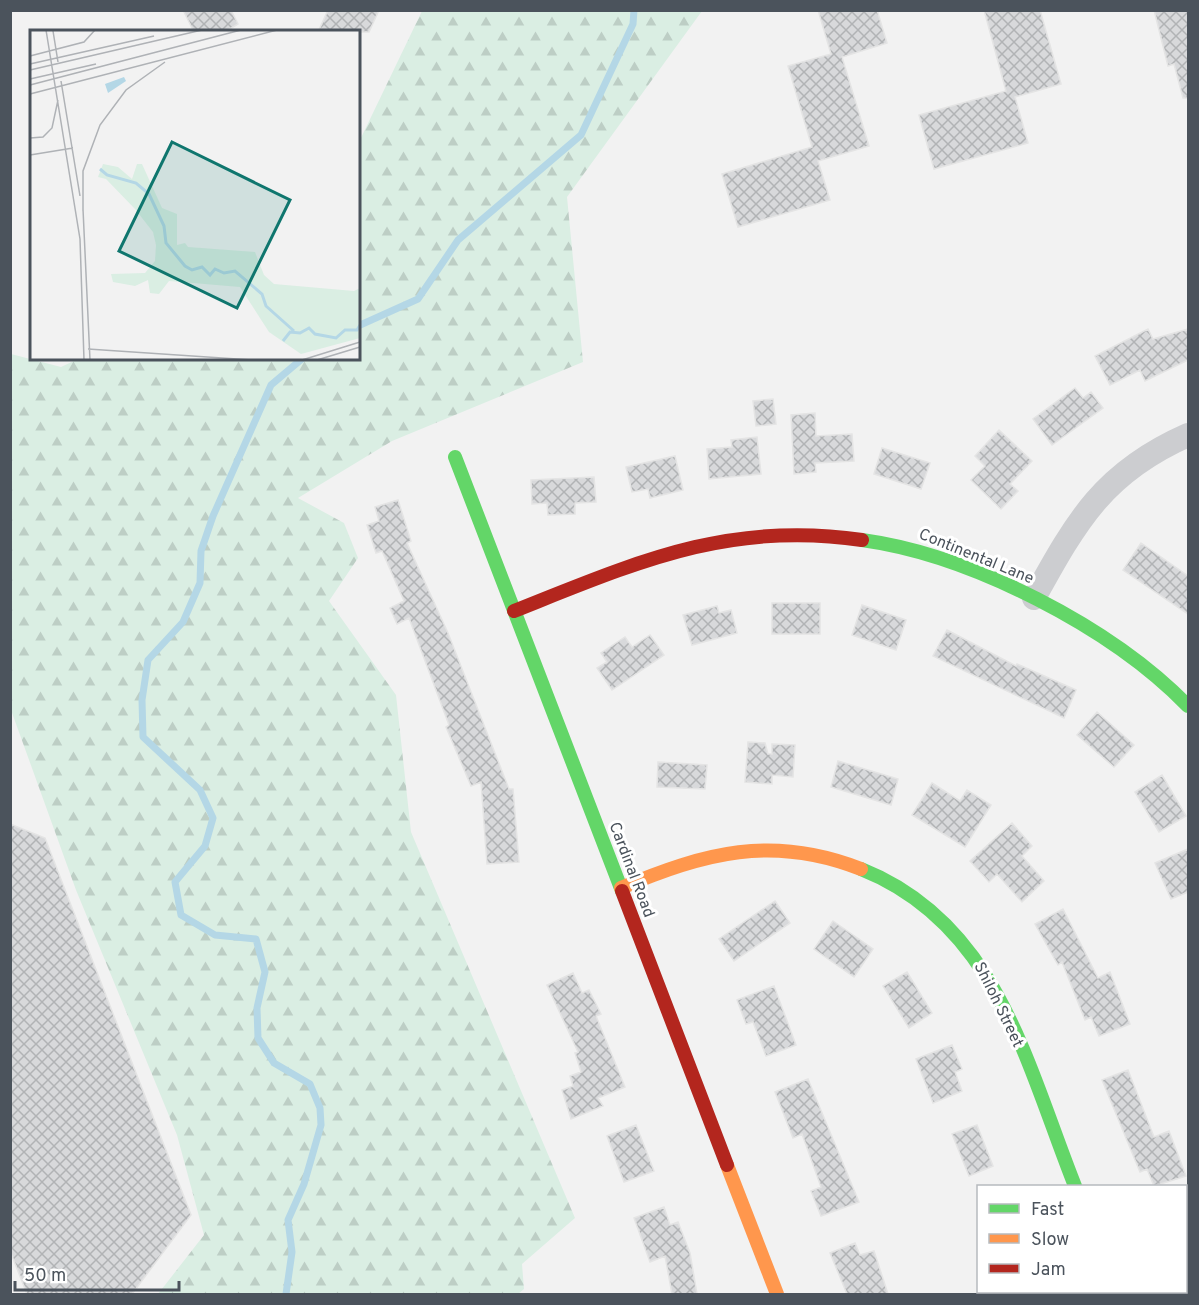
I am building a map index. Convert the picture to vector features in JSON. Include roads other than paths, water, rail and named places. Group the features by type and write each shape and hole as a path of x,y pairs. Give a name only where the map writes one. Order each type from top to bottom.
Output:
{"street":[{"path":"1034,597 1070,533 1089,506 1136,463 1188,435"},
{"name":"Cardinal Road","path":"455,457 777,1294"},
{"name":"Continental Lane","path":"514,611 687,547 736,536 787,532 846,535 900,544 941,557 1034,597 1124,652 1163,682 1188,706"},
{"name":"Shiloh Street","path":"621,888 681,864 714,854 777,849 842,861 903,889 954,931 985,971 1007,1015 1075,1185"}],"waterway":[{"path":"360,325 418,299 458,240 581,135 633,24 634,10"},
{"path":"286,1294 292,1252 288,1220 304,1184 321,1125 320,1108 310,1084 274,1063 258,1038 257,1008 265,972 256,939 215,935 181,915 175,882 205,846 213,818 200,790 143,737 142,700 148,660 183,622 200,583 201,551 213,516 271,385 301,360"}]}
